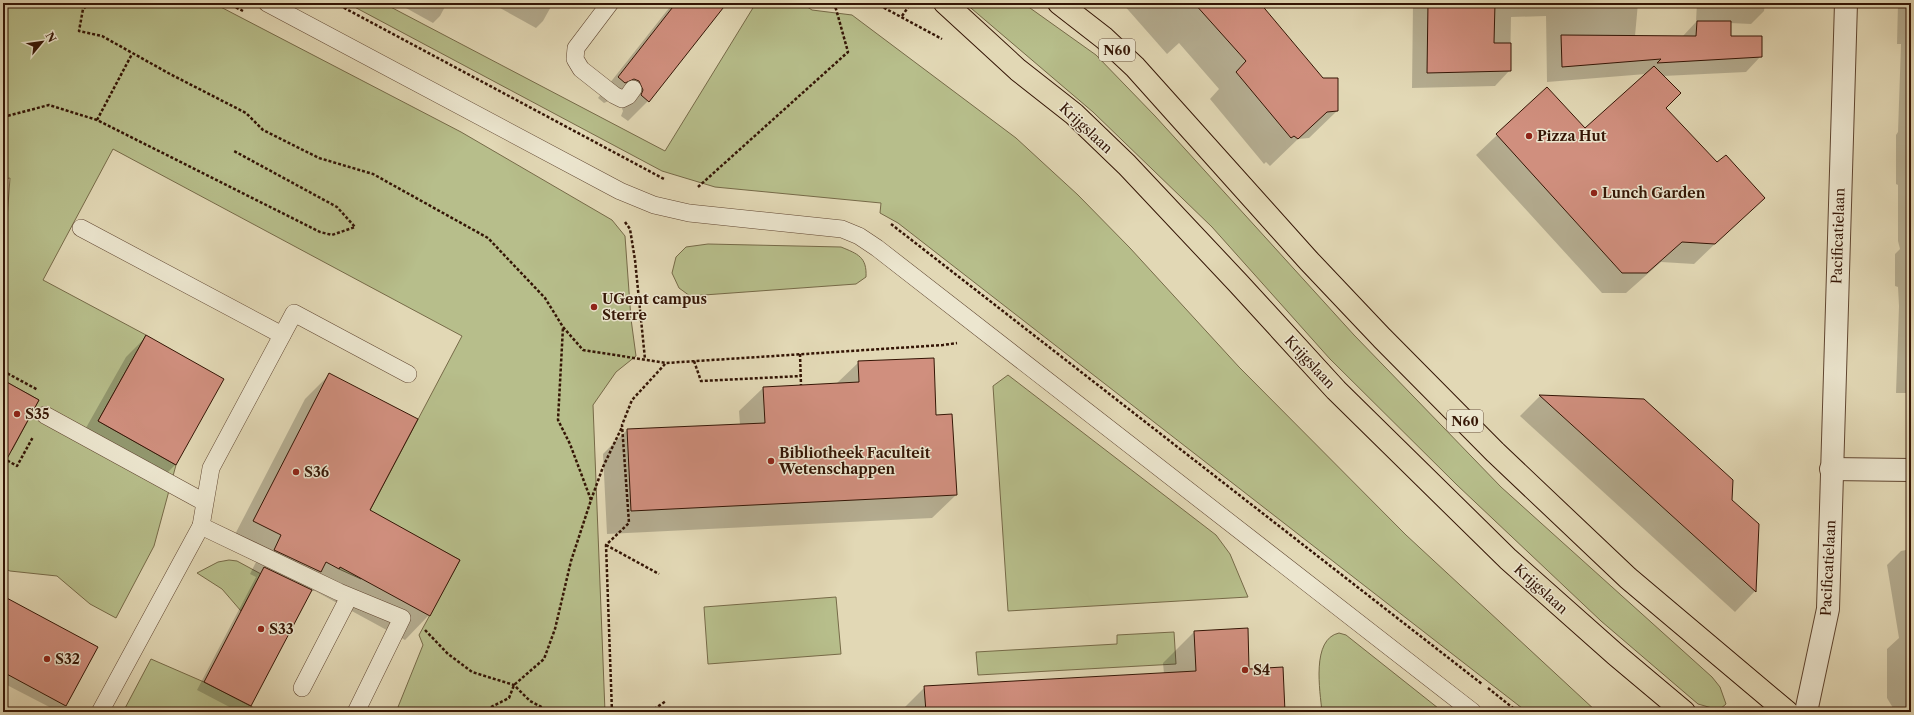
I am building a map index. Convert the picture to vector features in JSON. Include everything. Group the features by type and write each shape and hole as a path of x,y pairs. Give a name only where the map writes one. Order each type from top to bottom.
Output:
{"main road":[{"name":"Krijgslaan","path":"945,3 1018,70 1074,114 1127,166 1239,284 1336,390 1508,558 1615,654 1684,712"},
{"name":"N60","path":"1059,3 1104,38 1135,67 1314,266 1382,338 1495,452 1628,578 1787,712"}],"street":[{"name":"Pacificatielaan","path":"1806,712 1828,609 1846,3"},
{"path":"1832,469 1911,470"}],"lane":[{"path":"267,3 620,191 654,205 689,213 842,229 859,236 878,248 1473,712"},
{"path":"610,3 576,48 575,59 581,69 614,96 622,99 628,96 633,89"},
{"path":"81,228 282,335"},
{"path":"100,712 201,526 211,468 294,313 408,374"},
{"path":"45,415 204,502"},
{"path":"201,526 350,597 402,618 356,712"},
{"path":"302,688 350,597"}],"path":[{"path":"90,3 83,8 79,31 102,36 132,54 246,113 263,130 319,158 373,174 488,238 545,298 563,327 583,350 666,363 942,345 991,336"},
{"path":"227,3 248,14"},
{"path":"711,173 848,52 836,9 832,3"},
{"path":"875,3 902,16 939,39 946,40"},
{"path":"902,16 911,3"},
{"path":"97,120 132,54"},
{"path":"3,117 49,105 97,120 320,232 332,235 355,227 337,207 234,151"},
{"path":"620,217 630,229 635,260 645,359"},
{"path":"563,327 558,420 570,444 591,500"},
{"path":"800,354 801,385"},
{"path":"694,360 701,381 801,376"},
{"path":"492,712 491,707 509,698 514,684 544,659 555,629 571,561 603,467 632,400 666,363"},
{"path":"612,712 606,545 629,523 622,425"},
{"path":"606,545 659,574"},
{"path":"402,618 424,628 448,654 472,672 514,684 530,701 551,712"},
{"path":"650,712 666,701"}],"green space":[{"path":"3,3 213,3 461,132 612,220 625,236 631,319 636,356 616,372 593,405 605,712 396,712 423,645 419,635 460,560 391,523 361,579 339,569 462,336 113,149 43,280 146,335 98,421 176,465 154,546 116,618 90,604 57,576 10,571 3,568 3,445 12,450 39,400 3,380 3,274 10,178 3,179"},
{"path":"347,3 383,3 665,151 756,3 801,3 812,10 852,15 1016,138 1078,195 1130,248 1239,367 1406,535 1597,712 1527,712 898,223 880,213 881,203 715,187 662,171"},
{"path":"965,3 1023,3 1096,55 1155,116 1354,335 1501,487 1712,677 1720,687 1726,704 1719,710 1698,704 1601,621 1457,485 1330,359 1212,227 1093,112"},
{"path":"708,244 841,247 857,254 860,257 865,265 866,277 856,284 690,296 679,288 672,273 676,257 686,247"},
{"path":"1008,375 1216,535 1230,554 1248,597 1008,611 993,386"},
{"path":"229,560 237,561 261,574 241,611 222,589 197,573 218,562"},
{"path":"836,597 841,654 708,664 704,607"},
{"path":"1174,632 1176,664 978,675 976,652 1117,644 1117,635"},
{"path":"1339,633 1346,635 1443,712 1322,712 1319,679 1321,655 1324,645 1330,637"},
{"path":"151,659 204,682 262,712 123,712"}],"building":[{"path":"676,3 727,3 649,102 641,95 643,90 639,81 634,79 625,83 618,77"},
{"path":"1194,3 1260,3 1323,78 1338,78 1338,111 1327,112 1298,139 1294,136 1291,138 1236,72 1246,61"},
{"path":"1428,3 1495,3 1494,43 1511,43 1511,71 1427,73"},
{"path":"1697,21 1731,21 1731,36 1762,36 1762,57 1657,63 1661,59 1562,67 1561,35 1696,36"},
{"path":"1654,66 1681,93 1666,108 1717,162 1726,155 1765,198 1715,244 1682,242 1647,273 1622,273 1496,134 1547,87 1585,128"},
{"path":"146,335 224,379 176,465 98,421"},
{"path":"934,358 936,415 952,414 957,495 631,511 627,429 765,423 763,387 859,382 858,361"},
{"path":"329,373 418,419 370,510 460,560 430,616 340,567 339,569 326,562 321,572 274,550 281,535 253,521"},
{"name":"S35","path":"3,380 39,400 3,466"},
{"path":"1539,395 1644,399 1733,480 1732,500 1759,524 1756,592"},
{"name":"S33","path":"264,567 312,590 251,706 204,682"},
{"name":"S32","path":"3,596 98,647 66,706 3,672"},
{"name":"S4","path":"1248,628 1249,669 1283,667 1285,712 926,712 924,686 1196,671 1194,631"}],"place":[{"name":"Pizza Hut","path":"1529,136"},
{"name":"Lunch Garden","path":"1594,193"},
{"name":"UGent campus Sterre","path":"594,307"},
{"name":"S35","path":"17,414"},
{"name":"Bibliotheek Faculteit Wetenschappen","path":"771,461"},
{"name":"S36","path":"296,472"},
{"name":"S33","path":"261,629"},
{"name":"S32","path":"47,659"},
{"name":"S4","path":"1245,670"}]}
